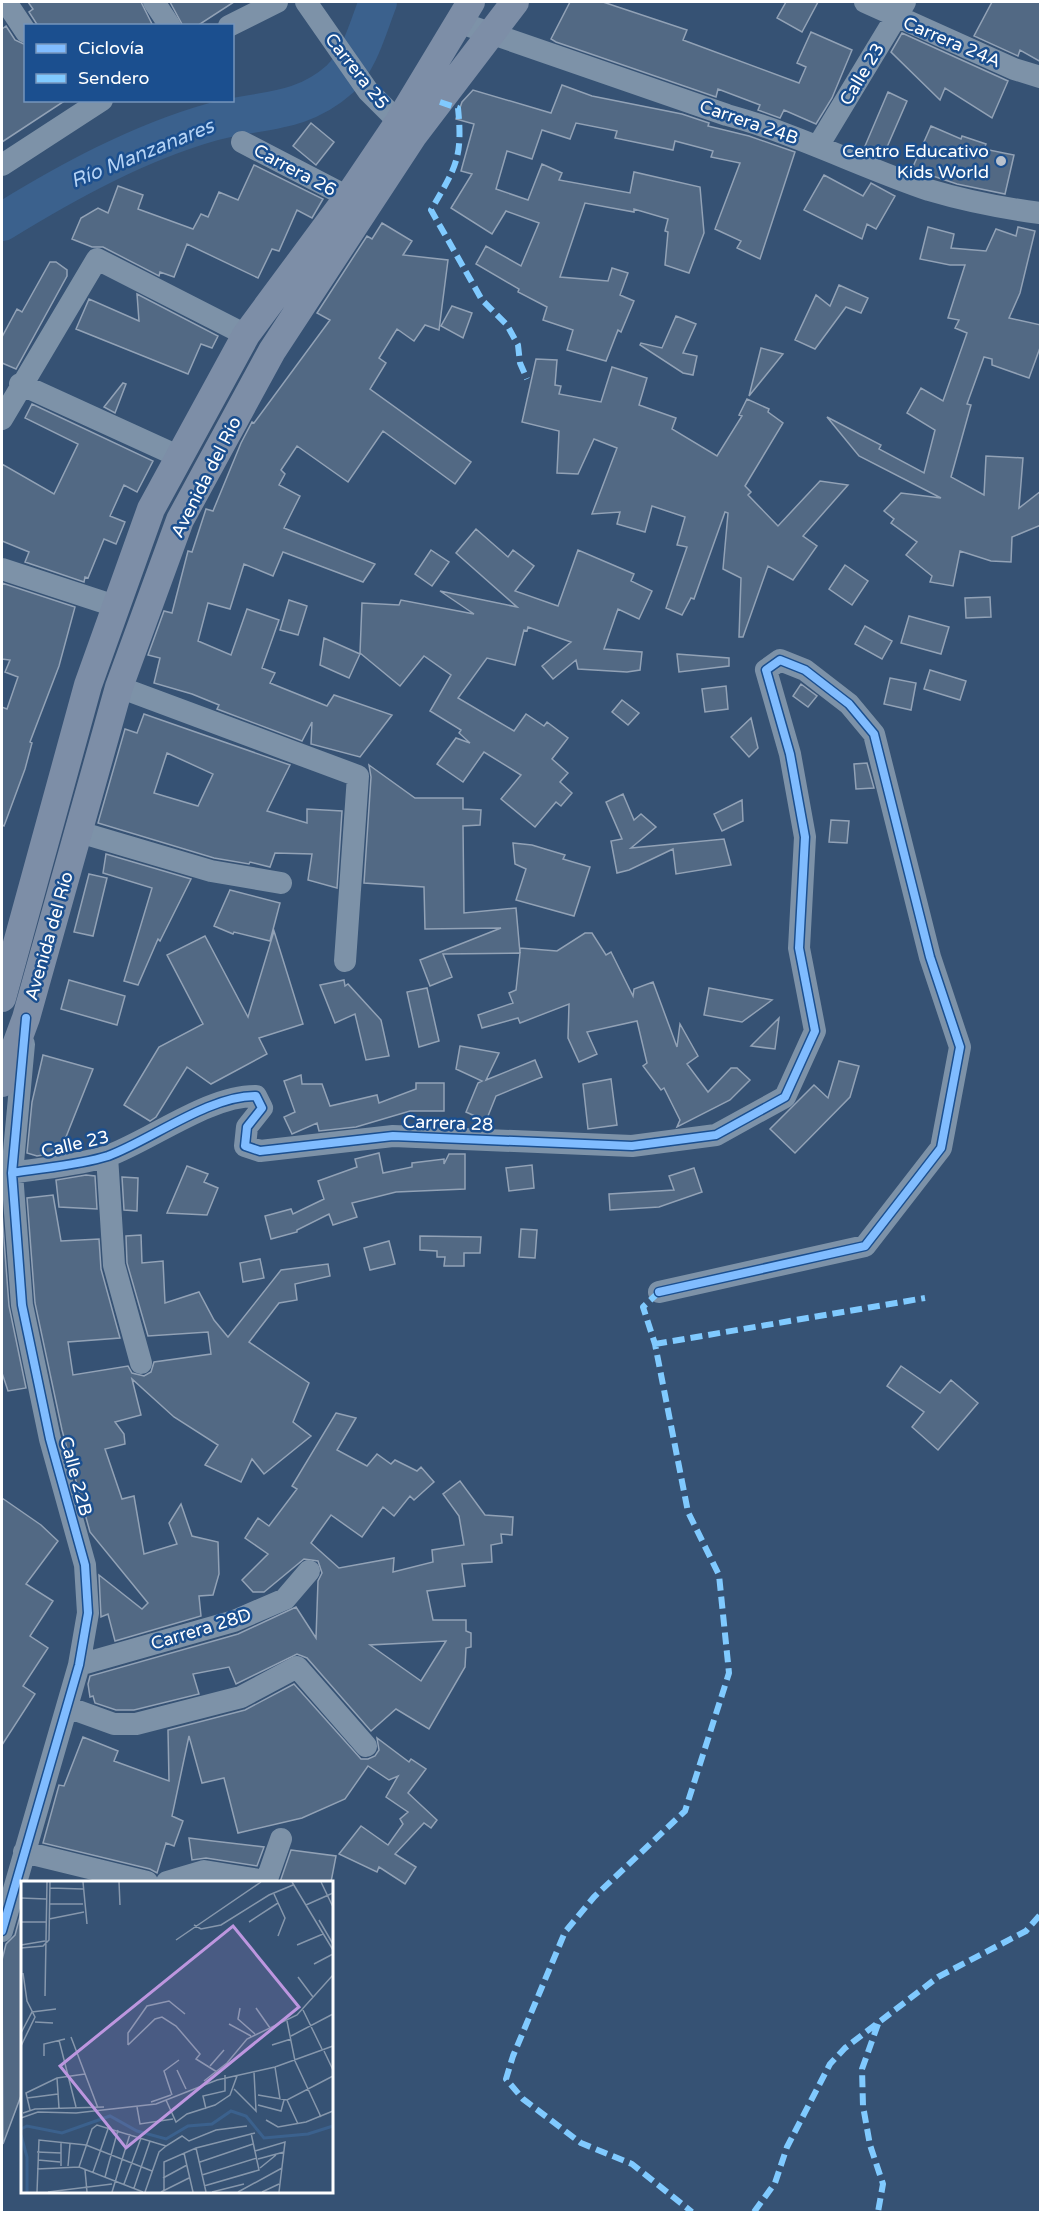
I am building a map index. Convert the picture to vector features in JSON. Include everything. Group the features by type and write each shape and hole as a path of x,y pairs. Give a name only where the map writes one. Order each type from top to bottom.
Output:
{"main road":[{"name":"Avenida del Río","path":"2,998 88,686 151,509 246,335 348,197 515,2"},
{"name":"Avenida del Río","path":"2,1083 26,1018 119,687 180,520 272,351 406,129 465,12"},
{"path":"46,841 76,839"},
{"path":"19,941 46,947"}],"street":[{"path":"6,2 24,29"},
{"path":"154,2 170,24"},
{"path":"233,24 276,2"},
{"name":"Carrera 25","path":"306,2 369,91 406,129"},
{"name":"Carrera 24A","path":"865,2 900,10 1014,69 1041,77"},
{"name":"Calle 23","path":"818,146 900,10"},
{"name":"Carrera 24B","path":"465,12 489,34 761,124 928,189 980,204 1041,213"},
{"path":"2,165 74,108 95,102"},
{"name":"Carrera 26","path":"242,142 348,197"},
{"path":"2,419 20,384 97,259 246,335"},
{"path":"20,384 180,457"},
{"path":"2,569 115,606"},
{"name":"Carrera 28","path":"173,1122 243,1095 256,1096 262,1108 247,1127 245,1146 260,1151 393,1136 632,1146 716,1136 785,1097 815,1031 799,948 805,837 790,754 766,670 780,660 805,670 849,704 874,734 930,957 960,1047 941,1148 865,1246 658,1292"},
{"path":"119,687 358,777 345,961"},
{"path":"76,839 211,871 281,883"},
{"name":"Calle 22B","path":"2,1931 79,1665 88,1613 85,1565 50,1439 22,1305 12,1173 26,1018"},
{"name":"Calle 23","path":"12,1173 107,1156 173,1122"},
{"path":"107,1156 114,1265 141,1363"},
{"name":"Carrera 28D","path":"79,1665 244,1617 285,1599 309,1571"},
{"path":"67,1707 114,1724 136,1724 241,1697 297,1667 366,1746"},
{"path":"266,1881 281,1839"},
{"path":"24,1852 143,1881"},
{"path":"170,1881 204,1871 260,1881"}],"building":[{"path":"28,2 141,2 152,24 37,24 29,12 33,9"},
{"path":"170,2 234,2 200,24 182,24"},
{"path":"570,2 603,2 687,30 683,40 799,83 806,67 797,63 811,32 852,50 832,98 816,124 784,110 780,118 758,110 760,105 718,89 716,97 556,42 551,39"},
{"path":"786,2 818,2 802,32 777,18"},
{"path":"992,2 1041,2 1041,62 1020,50 1018,56 974,36"},
{"path":"6,26 15,40 24,44 24,102 63,102 2,142 2,29"},
{"path":"902,33 1008,81 992,118 945,88 940,100 891,52"},
{"path":"562,85 592,96 682,114 709,123 708,126 749,136 795,152 760,259 737,248 741,241 715,229 740,163 711,157 713,151 675,141 673,150 615,138 617,131 576,123 570,139 542,130 532,159 507,151 496,189 528,200 542,164 562,173 559,180 630,193 634,172 700,187 704,233 689,273 665,265 668,232 665,231 668,219 634,209 634,212 585,203 560,277 608,281 612,268 628,273 620,295 634,301 621,332 618,330 606,361 567,350 573,330 543,320 547,307 518,292 519,289 476,264 486,246 521,266 539,223 506,211 492,234 451,208 472,174 461,171 474,124 456,119 462,102 473,90 551,113"},
{"path":"888,92 907,101 884,154 865,146"},
{"path":"311,123 334,142 316,165 293,146"},
{"path":"931,126 961,139 962,136 986,144 984,149 1014,155 1005,194 957,184 912,169"},
{"path":"254,165 323,199 312,218 297,210 279,251 272,249 258,278 187,244 174,277 160,272 159,276 103,247 92,247 72,239 81,218 98,208 108,213 118,186 143,195 138,209 193,229 201,214 208,217 219,192 238,200"},
{"path":"824,175 863,196 871,183 895,196 876,229 867,224 862,239 804,210"},
{"path":"382,223 412,241 403,255 448,260 439,330 425,325 414,341 397,329 379,358 386,363 370,389 471,462 455,484 383,431 348,482 297,446 281,470 285,474 279,485 300,496 284,528 375,564 363,582 283,552 273,576 244,564 230,609 208,603 198,641 231,655 247,609 279,620 262,668 275,673 270,683 327,706 334,695 392,715 360,757 311,744 312,722 302,741 217,709 219,705 192,694 154,683 160,658 148,655 164,611 172,613 188,551 192,552 206,509 213,511 252,422 254,423 330,320 317,313 367,236 372,239"},
{"path":"928,227 954,234 951,248 986,251 996,229 1016,236 1018,227 1035,231 1020,293 1009,318 1041,325 1041,345 1029,378 992,365 992,359 984,357 967,404 971,405 951,477 984,495 986,456 1023,458 1019,508 1041,491 1041,525 1012,537 1011,562 991,561 960,551 953,586 930,582 932,576 906,555 917,542 891,523 894,519 884,511 901,493 941,498 859,456 827,417 881,445 879,449 924,473 935,430 907,413 921,388 943,401 967,333 955,328 959,320 948,318 965,265 950,265 920,259"},
{"path":"50,262 56,262 67,270 67,276 16,369 2,363 2,337 17,309 22,312"},
{"path":"839,285 868,298 861,313 846,307 815,349 795,340 816,295 830,306"},
{"path":"137,294 218,336 212,348 201,344 188,374 76,329 89,299 139,321"},
{"path":"452,306 472,313 463,338 441,326"},
{"path":"676,316 696,324 683,353 697,356 693,375 683,373 640,345 641,343 662,348"},
{"path":"761,348 783,354 749,396"},
{"path":"536,359 557,360 555,385 561,386 559,394 601,402 612,367 647,378 639,405 676,418 672,429 717,456 742,416 739,415 747,399 769,409 768,412 783,423 745,486 751,492 748,495 778,526 820,481 848,485 803,536 817,546 793,580 768,566 743,637 739,637 741,578 723,569 728,513 725,512 694,599 691,598 682,615 666,608 687,547 677,545 685,517 652,506 645,532 617,524 620,512 592,514 617,448 594,439 578,474 557,473 559,431 522,422"},
{"path":"123,383 126,384 115,413 104,407"},
{"path":"32,404 153,461 137,492 124,485 110,516 125,522 116,544 104,539 88,578 85,577 84,582 25,562 29,552 2,541 2,464 54,494 78,444 25,418"},
{"path":"476,529 508,557 513,550 534,566 515,591 558,606 578,550 634,574 631,581 652,591 639,619 618,609 604,649 642,652 640,670 627,672 578,669 576,660 553,679 542,666 571,642 528,627 527,631 524,630 515,665 487,658 458,698 514,731 526,714 544,726 547,722 568,738 552,759 568,773 560,782 572,793 561,806 556,802 535,827 501,799 521,775 484,752 463,782 437,764 456,738 470,743 459,733 461,730 430,711 451,675 424,656 400,686 360,653 362,603 399,605 401,600 474,614 440,591 517,607 456,553"},
{"path":"431,550 449,562 432,586 415,574"},
{"path":"845,565 868,581 852,605 829,589"},
{"path":"2,583 75,607 59,666 30,742 32,743 25,769 4,826 2,825 2,707 7,709 18,677 5,672 10,660 2,659"},
{"path":"990,597 991,617 966,618 965,598"},
{"path":"289,600 307,606 298,635 280,630"},
{"path":"909,616 949,627 941,654 901,643"},
{"path":"865,626 892,641 882,659 855,644"},
{"path":"324,638 360,654 349,678 320,665"},
{"path":"677,654 729,658 729,666 679,672"},
{"path":"930,670 966,681 960,700 924,689"},
{"path":"890,678 916,683 911,710 884,704"},
{"path":"801,684 817,696 808,707 793,696"},
{"path":"726,686 728,709 705,712 702,689"},
{"path":"622,700 639,713 628,725 612,712"},
{"path":"144,714 290,765 267,811 307,823 307,809 342,811 337,888 308,880 312,854 275,853 270,867 250,862 249,864 214,858 98,823 125,729 137,733","holes":["167,753 213,774 198,806 154,793"]},
{"path":"751,718 758,748 749,757 731,737"},
{"path":"867,763 874,788 856,789 854,764"},
{"path":"369,765 415,798 463,798 463,809 481,810 480,825 463,826 464,913 516,908 520,953 443,954 452,977 430,986 420,960 501,928 425,929 424,887 364,883 371,777"},
{"path":"623,794 634,820 641,814 656,827 631,848 724,839 731,865 676,874 673,849 629,870 617,873 611,841 622,839 606,802"},
{"path":"742,800 743,821 722,831 714,814"},
{"path":"831,820 849,821 847,843 829,842"},
{"path":"513,843 532,845 565,855 563,859 590,867 574,916 516,900 526,869 515,864"},
{"path":"106,854 191,879 160,941 158,939 138,985 124,981 152,888 103,873"},
{"path":"89,874 107,878 93,936 74,932"},
{"path":"230,890 280,903 270,941 234,932 233,934 214,926"},
{"path":"274,931 303,1024 259,1038 267,1054 211,1084 187,1067 156,1117 150,1121 124,1105 159,1047 203,1024 167,955 205,936 248,1017"},
{"path":"585,933 592,933 606,955 611,952 633,996 634,989 653,982 677,1047 680,1024 698,1056 687,1064 708,1092 731,1068 737,1068 750,1080 730,1100 677,1127 680,1120 664,1088 661,1090 643,1066 647,1063 637,1021 587,1032 597,1054 579,1062 568,1038 569,1004 520,1023 518,1018 482,1028 478,1015 513,1003 509,993 516,990 520,948 557,951"},
{"path":"69,980 125,996 117,1025 61,1009"},
{"path":"344,980 345,986 348,984 381,1020 389,1056 366,1060 355,1014 335,1023 320,985"},
{"path":"427,988 439,1041 419,1047 407,992"},
{"path":"709,988 772,1000 742,1022 704,1015"},
{"path":"779,1018 775,1049 751,1046"},
{"path":"460,1046 499,1053 486,1080 535,1060 542,1077 496,1096 486,1121 466,1112 478,1083 482,1081 456,1069"},
{"path":"43,1055 93,1069 60,1152 37,1156 27,1153 32,1102"},
{"path":"839,1061 859,1066 850,1097 795,1153 770,1129 814,1085 828,1098"},
{"path":"301,1075 302,1084 322,1084 330,1106 377,1095 379,1103 416,1089 416,1083 444,1083 444,1111 410,1111 356,1127 319,1131 317,1123 292,1134 284,1117 295,1112 284,1081"},
{"path":"611,1079 617,1125 588,1129 583,1084"},
{"path":"379,1153 383,1173 412,1167 412,1163 444,1159 444,1164 449,1154 465,1154 465,1189 396,1192 352,1203 357,1217 333,1225 329,1214 297,1232 271,1239 265,1216 291,1209 293,1214 324,1199 318,1181 357,1167 355,1159"},
{"path":"532,1165 534,1188 509,1191 506,1168"},
{"path":"187,1166 208,1174 204,1182 218,1188 207,1215 167,1213"},
{"path":"694,1168 702,1192 659,1207 610,1210 609,1194 674,1190 669,1176"},
{"path":"86,1175 95,1176 97,1209 59,1207 56,1180"},
{"path":"122,1177 138,1178 137,1211 124,1210"},
{"path":"53,1195 61,1241 99,1239 101,1269 120,1338 68,1342 73,1375 128,1366 132,1373 144,1376 151,1372 154,1362 211,1354 208,1332 148,1336 127,1263 126,1236 141,1235 142,1263 163,1261 165,1303 199,1292 214,1320 228,1337 281,1270 328,1264 330,1276 295,1284 297,1300 279,1303 249,1342 309,1383 293,1422 311,1436 264,1474 252,1459 241,1482 205,1465 218,1445 174,1417 132,1379 141,1415 115,1422 124,1434 125,1444 105,1449 122,1499 134,1496 144,1554 177,1544 169,1523 181,1504 192,1536 218,1542 219,1574 213,1595 199,1596 201,1616 115,1641 108,1614 101,1617 99,1575 142,1609 148,1603 90,1532 62,1430 35,1303 27,1198"},
{"path":"2,1213 9,1306 26,1388 8,1391 2,1373"},
{"path":"521,1229 537,1230 535,1258 519,1257"},
{"path":"420,1236 481,1237 480,1253 464,1253 464,1266 444,1266 445,1257 437,1257 437,1251 420,1250"},
{"path":"389,1241 395,1264 370,1270 364,1248"},
{"path":"260,1259 264,1278 243,1282 240,1263"},
{"path":"901,1366 940,1393 951,1380 978,1403 938,1450 912,1427 924,1412 887,1386"},
{"path":"336,1413 356,1418 337,1450 367,1466 377,1454 391,1464 395,1460 417,1471 421,1467 434,1482 414,1500 410,1496 394,1516 383,1507 362,1537 331,1515 311,1543 339,1568 394,1558 393,1572 433,1562 432,1550 464,1545 459,1516 443,1494 460,1481 485,1515 513,1517 512,1535 501,1534 502,1543 491,1545 492,1562 462,1564 465,1586 427,1591 433,1620 466,1620 466,1631 471,1633 471,1647 466,1648 465,1667 429,1729 396,1709 371,1731 307,1658 297,1654 236,1684 229,1667 193,1674 199,1694 134,1710 116,1710 95,1703 93,1696 90,1697 88,1684 90,1676 238,1634 296,1607 316,1638 318,1581 322,1573 318,1561 304,1559 264,1592 253,1592 242,1580 268,1554 245,1538 258,1518 269,1526 297,1489 292,1486","holes":["446,1641 421,1681 370,1645"]},
{"path":"2,1498 41,1525 58,1541 26,1584 53,1601 30,1636 48,1648 23,1686 35,1694 2,1745"},
{"path":"294,1684 361,1759 375,1756 379,1750 377,1738 409,1762 411,1759 426,1769 408,1793 437,1820 431,1828 424,1823 395,1854 416,1867 405,1884 379,1867 377,1872 339,1854 361,1826 388,1845 403,1824 400,1819 408,1812 386,1797 398,1776 389,1780 368,1766 345,1799 302,1818 238,1833 224,1778 202,1783 189,1736 172,1816 183,1821 174,1846 166,1843 157,1873 150,1869 43,1843 59,1785 64,1786 83,1737 118,1751 114,1761 169,1781 168,1730 245,1710"},
{"path":"189,1838 264,1847 257,1866 206,1858 192,1860"},
{"path":"291,1850 336,1856 331,1881 280,1881"},
{"path":"21,1913 21,2096 3,2144 2,1960 6,1944 15,1935"}],"waterway":[{"name":"Río Manzanares","path":"2,222 77,178 157,141 212,122 294,105 325,91 340,79 353,62 363,43 378,2"}],"marked path":[{"path":"440,102 458,108 459,139 456,162 431,210 482,300 507,325 518,345 520,363 527,379"},
{"path":"659,1292 643,1307 655,1344 688,1512 719,1575 729,1673 685,1811 594,1897 565,1932 513,2056 506,2079 523,2099 581,2143 632,2164 692,2212"},
{"path":"655,1344 925,1298"},
{"path":"754,2212 775,2183 787,2147 830,2064 845,2048 938,1977 1026,1931 1040,1915"},
{"path":"878,2024 862,2069 863,2106 870,2145 883,2184 878,2212"}],"cycle path":[{"path":"12,1173 108,1156 200,1110 238,1098 256,1096 262,1108 247,1127 245,1146 260,1151 393,1136 632,1146 716,1135 785,1097 815,1031 799,948 805,837 790,754 766,670 780,660 805,670 849,704 874,734 930,957 960,1047 941,1148 865,1246 659,1292"},
{"path":"2,1931 79,1665 88,1613 85,1565 50,1439 22,1305 12,1173 26,1018"}],"place":[{"name":"Centro Educativo Kids World","path":"1001,161"}]}
